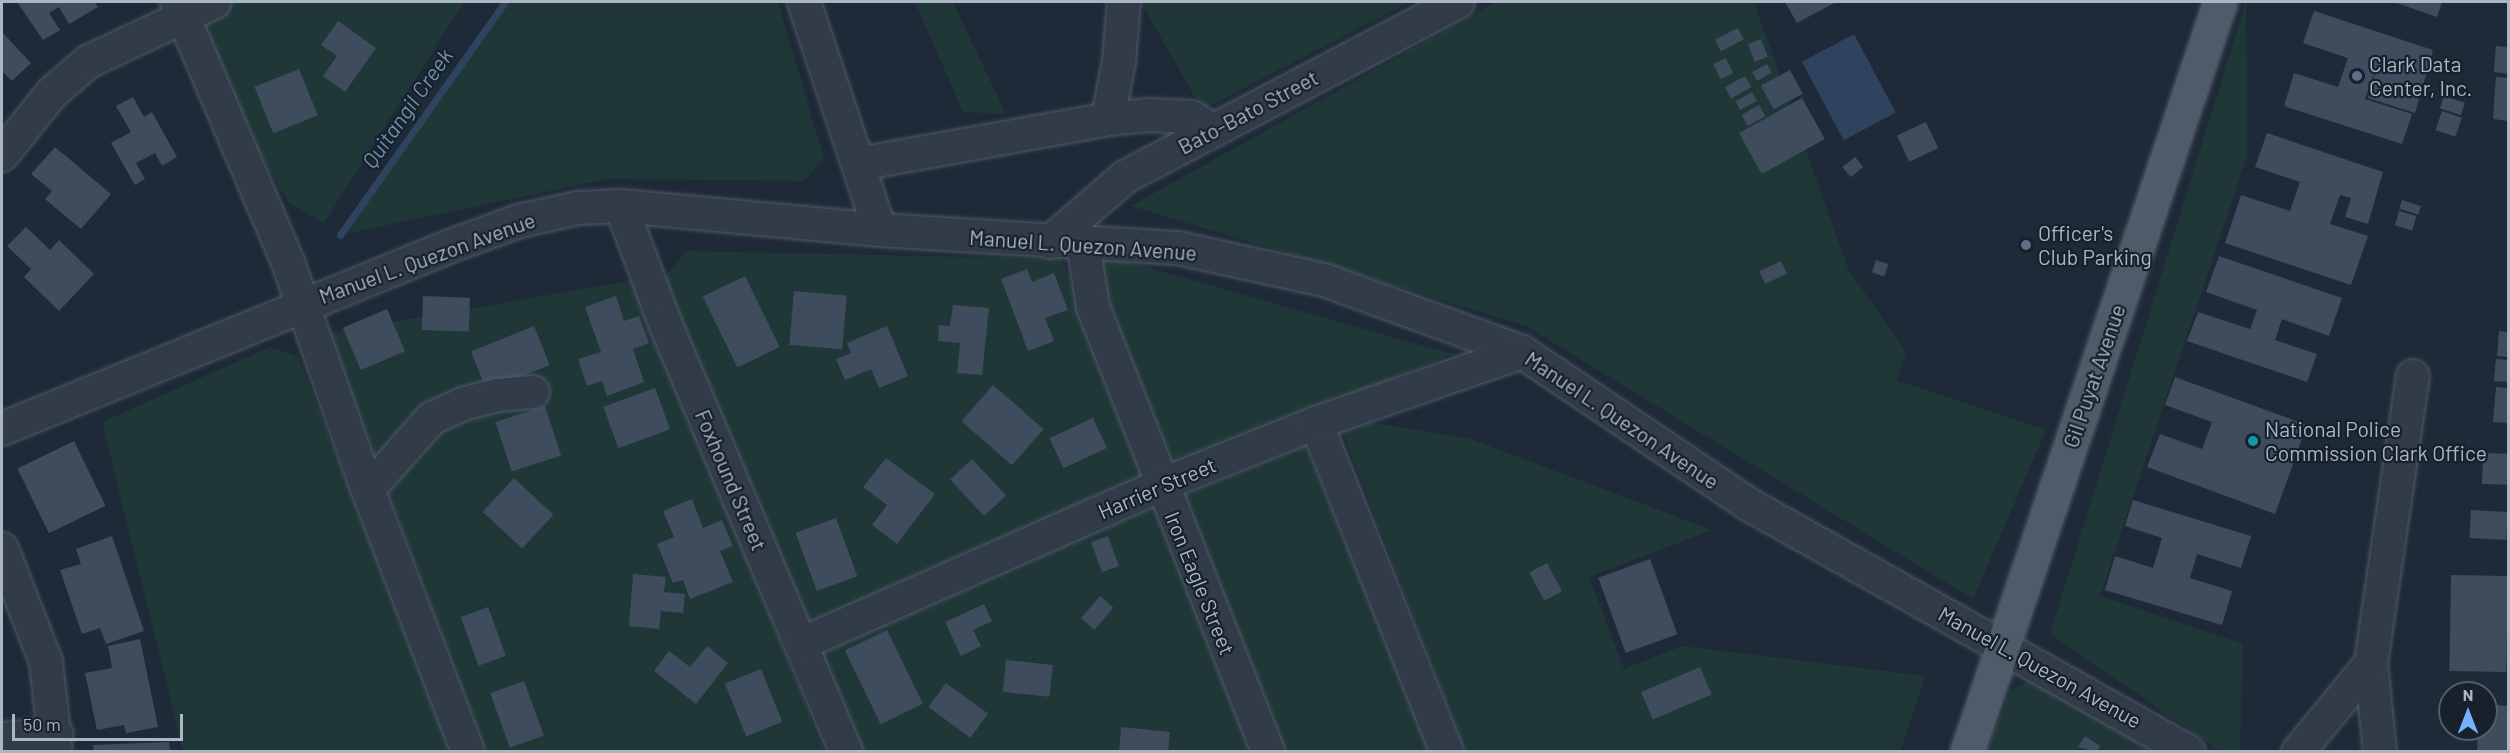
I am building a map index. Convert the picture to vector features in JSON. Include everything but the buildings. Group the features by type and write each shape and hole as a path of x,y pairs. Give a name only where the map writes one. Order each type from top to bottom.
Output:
{"main road":[{"name":"Gil Puyat Avenue","path":"1967,752 2220,2"}],"street":[{"path":"2,155 46,100 88,62 180,9 215,2"},
{"path":"804,2 860,164 880,230"},
{"path":"1108,119 1119,61 1124,2"},
{"name":"Bato-Bato Street","path":"1050,242 1125,177 1458,2"},
{"path":"180,9 302,303 368,490 468,752"},
{"path":"860,164 1108,119 1148,115 1192,117 1213,131"},
{"name":"Manuel L. Quezon Avenue","path":"2,429 302,303 519,221 578,208 621,207 880,230 1178,248 1324,280 1522,352 1748,504 2003,645 2189,752"},
{"name":"Foxhound Street","path":"621,207 665,322 846,752"},
{"name":"Iron Eagle Street","path":"1083,242 1093,307 1161,485 1268,752"},
{"name":"Harrier Street","path":"801,644 1161,485 1316,423 1522,352"},
{"path":"2380,752 2371,663 2413,376"},
{"path":"368,490 432,418 466,403 498,394 533,392"},
{"path":"1316,423 1447,752"},
{"path":"2,549 46,662 56,742 2,739"},
{"path":"2298,752 2371,663"}],"green space":[{"path":"192,2 464,2 324,223 289,203 252,144"},
{"path":"505,2 778,2 824,159 803,181 607,179 340,235"},
{"path":"915,2 953,2 1006,114 963,112"},
{"path":"1141,2 1410,2 1202,110"},
{"path":"1496,2 1754,2 1848,269 1906,352 1897,380 2046,430 1973,599 1526,326 1131,206"},
{"path":"2246,2 2247,155 2100,596 2243,644 2240,751 2221,752 2050,634"},
{"path":"687,251 1061,259 1159,486 792,644 659,283"},
{"path":"1094,252 1452,354 1164,474"},
{"path":"636,280 824,751 485,751 328,333"},
{"path":"270,347 298,356 451,751 183,751 102,422"},
{"path":"1337,417 1468,438 1712,530 1589,577 1624,669 1682,646 1925,676 1900,751 1465,751"},
{"path":"1305,445 1430,751 862,751 815,648"},
{"path":"2038,680 2050,684 2156,751 1987,752 2010,691 2028,681"}],"water":[{"path":"1854,34 1896,113 1844,140 1802,62"}],"waterway":[{"name":"Quitangil Creek","path":"340,235 505,2"}],"place":[{"name":"Clark Data Center, Inc.","path":"2357,76"},
{"name":"Officer's Club Parking","path":"2026,245"},
{"name":"National Police Commission Clark Office","path":"2253,441"}]}
